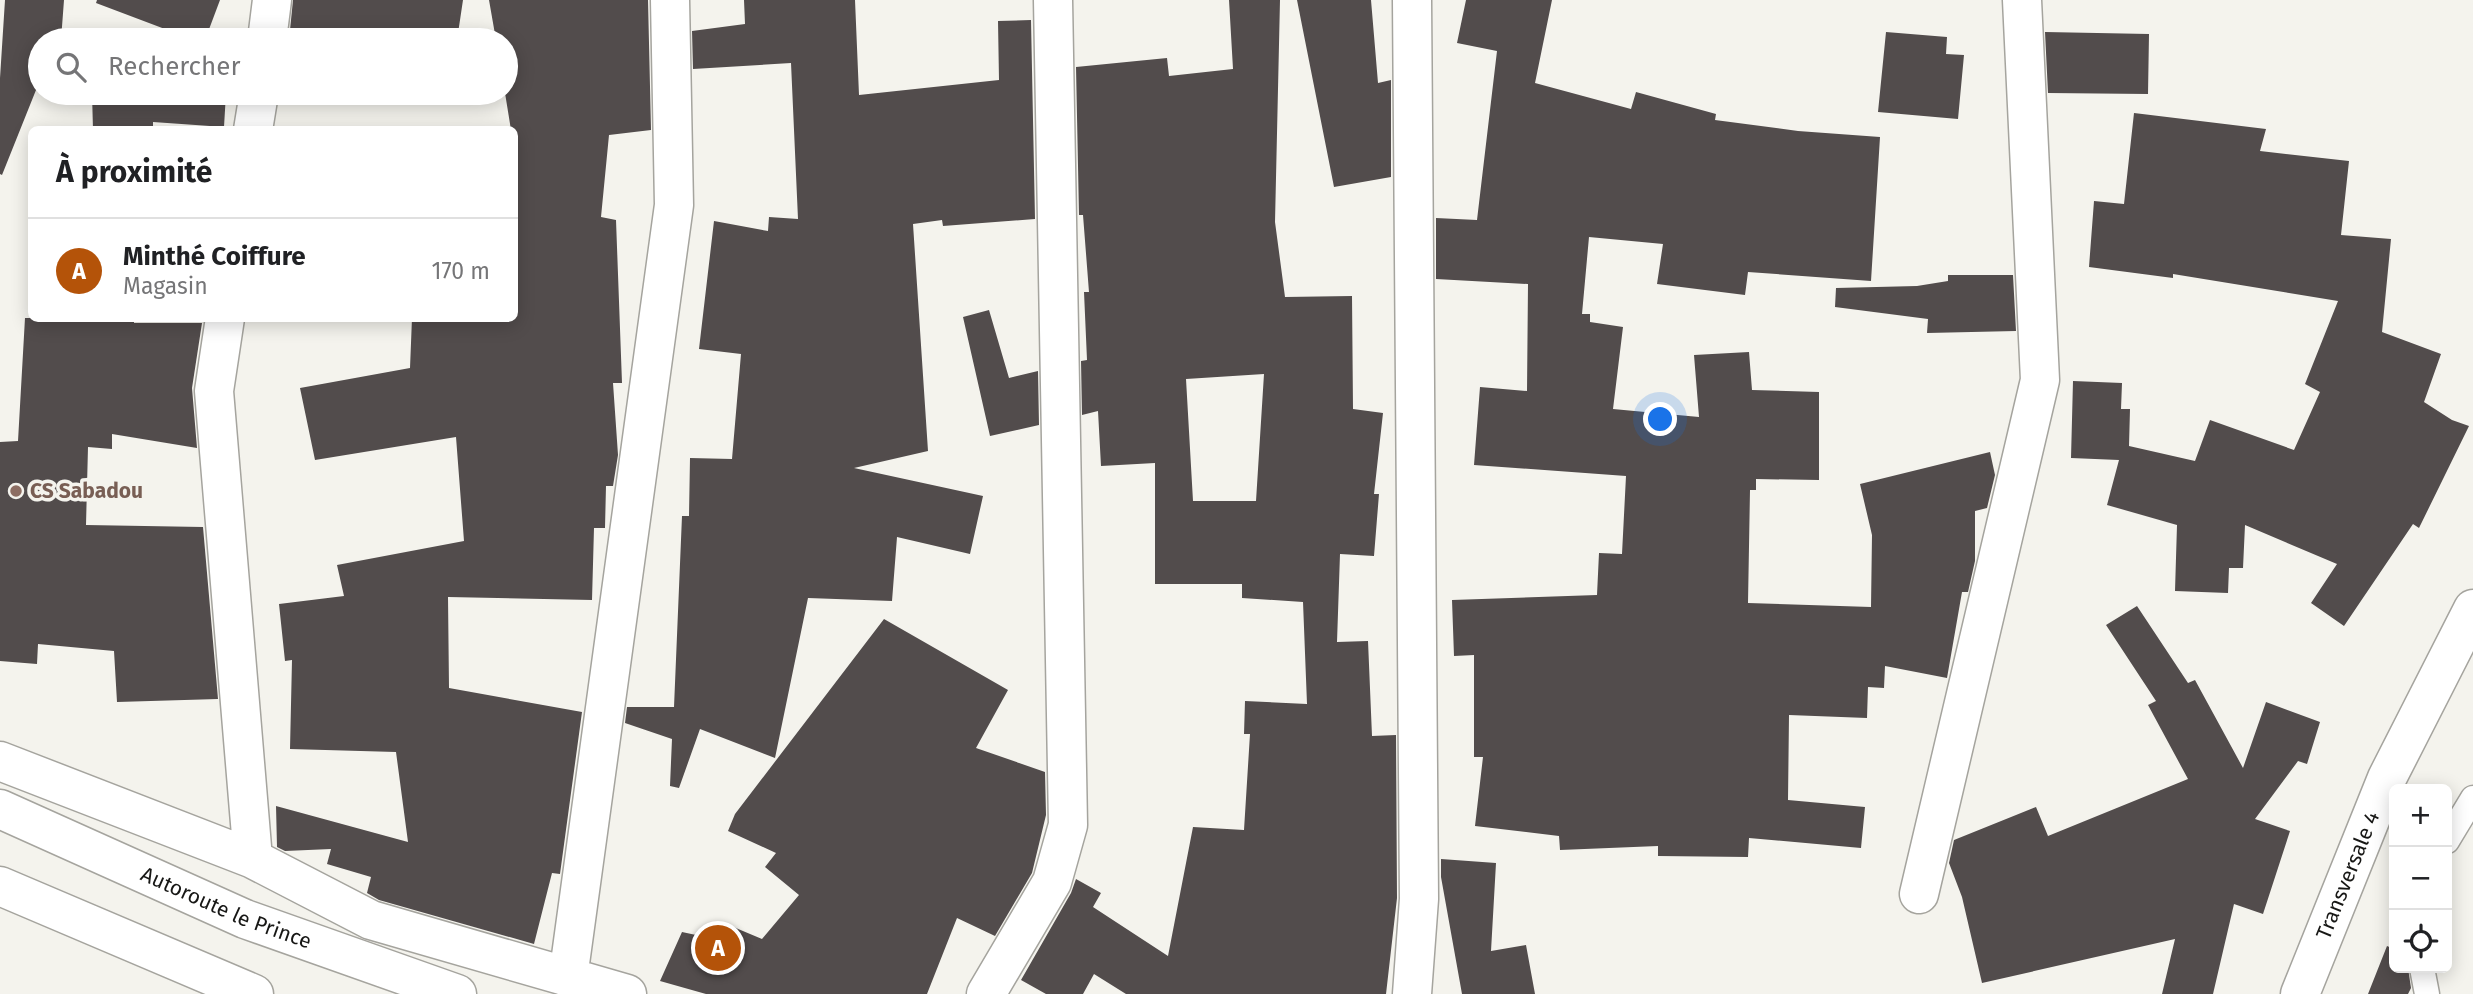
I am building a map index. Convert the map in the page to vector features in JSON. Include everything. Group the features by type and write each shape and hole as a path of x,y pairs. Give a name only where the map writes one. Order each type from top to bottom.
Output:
{"street":[{"path":"268,28 272,0"},
{"path":"568,978 674,205 670,0"},
{"path":"986,994 1052,882 1068,825 1052,0"},
{"path":"1412,0 1419,899 1412,994"},
{"path":"1919,894 2040,380 2022,0"},
{"path":"254,126 257,105"},
{"path":"224,322 215,391 253,859"},
{"name":"Transversale 4","path":"2300,994 2387,778 2473,609"},
{"path":"0,761 253,859 371,920 627,994"},
{"name":"Autoroute le Prince","path":"0,809 245,919 457,994"},
{"path":"0,886 254,994"}],"lane":[{"path":"2452,833 2473,798"},
{"path":"2423,973 2427,994"}],"building":[{"path":"5,0 64,0 62,28 28,28 30,105 2,175 0,78"},
{"path":"97,0 220,0 210,28 162,28 96,3"},
{"path":"293,0 463,0 459,28 290,28"},
{"path":"489,0 648,0 651,130 609,135 601,217 616,220 622,383 613,383 618,455 613,486 606,486 605,528 594,528 592,600 448,597 449,688 582,712 560,874 552,873 534,944 379,900 367,893 371,877 327,864 331,849 285,851 277,847 276,806 408,842 396,752 290,749 292,660 285,661 279,604 344,596 337,565 464,541 456,437 315,460 300,388 410,368 412,322 518,322 518,126 510,126 507,105 518,105 518,28 494,28"},
{"path":"744,0 855,0 859,95 999,80 998,21 1031,20 1035,219 943,226 942,220 913,224 928,451 854,468 983,496 970,554 897,537 892,601 808,598 775,758 700,729 679,788 670,786 672,739 625,723 627,707 674,707 682,516 689,516 690,458 732,459 741,354 699,349 714,221 768,231 769,217 798,219 791,63 693,69 692,31 745,24"},
{"path":"1229,0 1280,0 1275,222 1285,297 1352,296 1353,409 1383,413 1374,494 1379,494 1374,556 1340,554 1337,642 1368,641 1372,736 1396,735 1397,898 1386,994 1126,994 1094,974 1083,994 1046,994 1021,980 1071,893 1076,879 1101,893 1093,907 1168,956 1193,827 1244,830 1250,734 1244,734 1245,701 1307,704 1303,602 1242,598 1242,584 1155,584 1155,463 1101,466 1098,411 1082,415 1081,361 1087,360 1084,292 1089,292 1083,215 1079,215 1076,67 1167,58 1169,76 1233,69","holes":["1264,374 1256,501 1193,501 1186,379"]},
{"path":"1297,0 1371,0 1378,83 1391,80 1391,177 1334,187"},
{"path":"1466,0 1552,0 1535,83 1631,109 1636,92 1716,114 1715,120 1798,131 1880,137 1871,281 1748,272 1745,295 1657,284 1663,244 1589,237 1582,314 1590,314 1590,322 1623,327 1613,409 1699,417 1694,355 1749,352 1752,390 1819,392 1819,480 1756,479 1756,490 1750,490 1748,603 1871,607 1872,535 1860,484 1990,452 1995,475 1987,508 1975,511 1975,561 1968,592 1962,592 1947,678 1885,666 1884,688 1868,687 1867,718 1789,715 1788,800 1865,807 1861,848 1749,838 1748,857 1658,856 1658,846 1560,850 1559,836 1475,826 1483,757 1474,757 1474,655 1454,656 1452,600 1597,595 1599,553 1622,554 1626,476 1474,465 1480,387 1527,391 1528,284 1436,279 1436,218 1477,220 1497,51 1457,43"},
{"path":"1886,32 1947,37 1946,54 1964,55 1958,119 1878,112"},
{"path":"2045,32 2149,34 2148,94 2048,93"},
{"path":"92,105 225,105 224,126 153,122 153,126 93,126"},
{"path":"2134,113 2266,129 2260,151 2349,161 2341,235 2391,239 2382,332 2441,354 2424,402 2452,420 2469,426 2419,528 2413,524 2344,626 2311,603 2337,564 2245,525 2243,568 2229,568 2228,593 2175,591 2177,525 2107,505 2119,460 2071,458 2073,381 2122,383 2121,409 2130,409 2129,446 2195,461 2210,420 2294,450 2320,392 2305,384 2338,301 2173,274 2173,278 2089,267 2094,201 2124,204"},
{"path":"1948,275 2013,275 2016,331 1927,333 1928,319 1835,307 1836,288 1917,286 1948,281"},
{"path":"989,310 1009,378 1038,371 1039,425 990,436 963,317"},
{"path":"25,318 28,318 28,322 202,323 192,388 197,448 112,434 112,449 88,447 86,525 203,527 218,699 117,702 114,651 38,644 37,664 0,661 0,442 18,441"},
{"path":"2137,606 2188,683 2195,680 2243,768 2266,702 2320,722 2307,764 2298,761 2255,819 2290,831 2263,914 2234,904 2213,994 2162,994 2175,939 1982,983 1962,897 1949,863 1954,840 2036,807 2048,836 2188,779 2148,705 2156,701 2106,625"},
{"path":"884,619 1008,690 976,748 1045,772 1046,815 1032,873 995,936 957,918 927,994 706,994 660,981 682,932 724,941 731,926 762,939 799,895 765,867 776,853 728,831 735,814"},
{"path":"1441,859 1496,863 1491,951 1526,945 1535,994 1462,994 1441,877"},
{"path":"2387,946 2389,973 2409,973 2411,988 2408,994 2368,994"}],"place":[{"name":"CS Sabadou","path":"16,491"},
{"name":"Minthé Coiffure","path":"718,948"}]}
